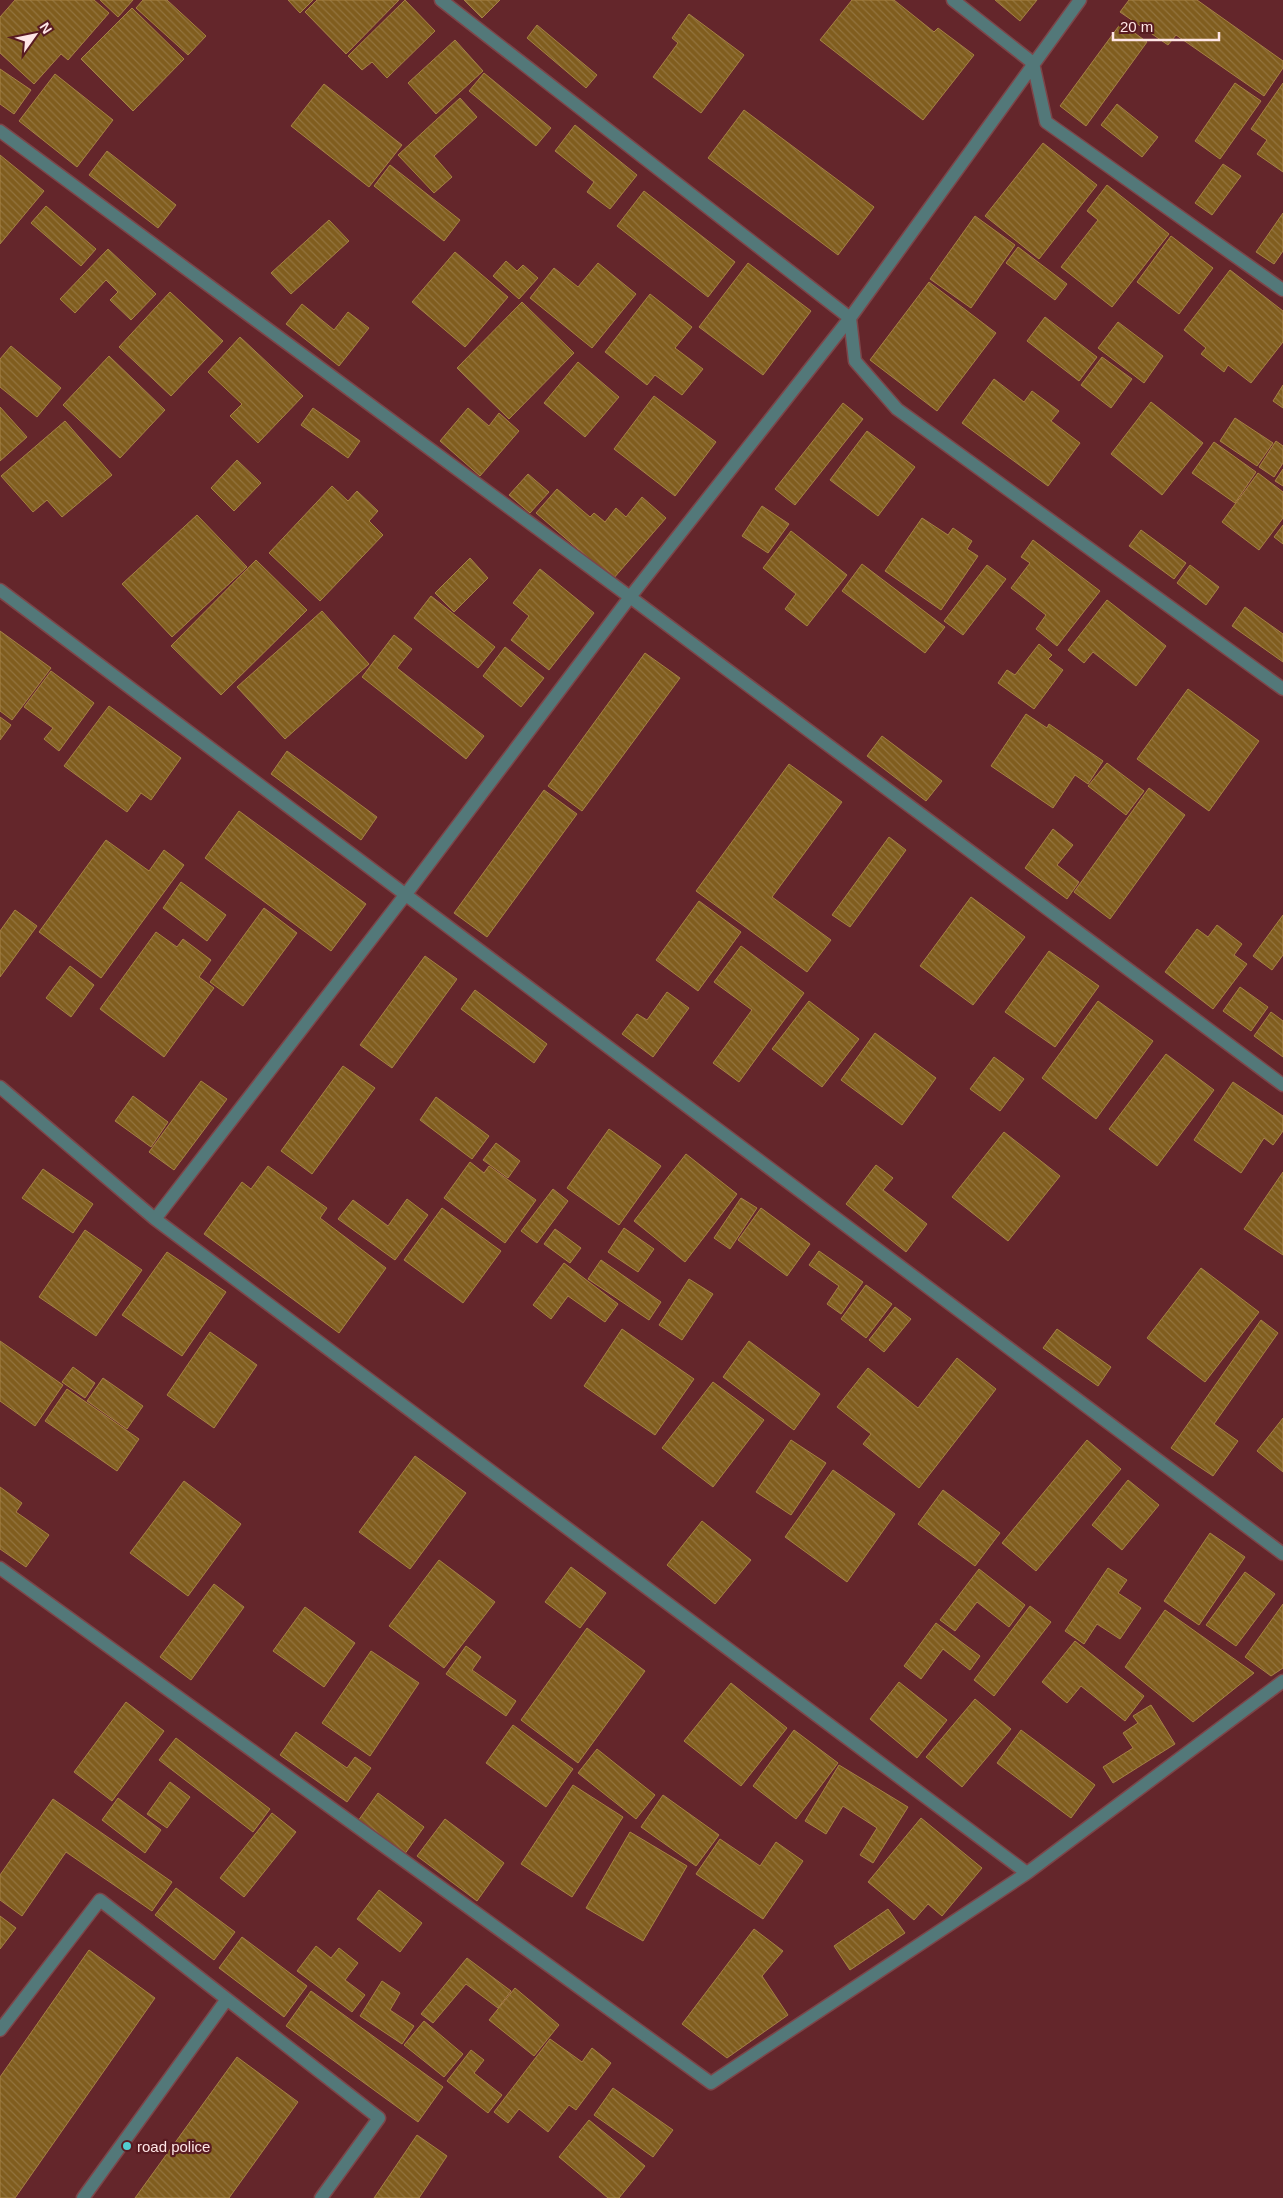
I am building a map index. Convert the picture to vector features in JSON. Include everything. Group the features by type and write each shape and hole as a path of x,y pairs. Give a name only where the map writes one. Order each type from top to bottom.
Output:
{"street":[{"path":"441,0 850,318 855,361 897,410 1283,689"},
{"path":"953,0 1033,63 1046,122 1283,290"},
{"path":"155,1219 406,894 630,597 850,318 1080,0"},
{"path":"0,131 630,597 1283,1085"},
{"path":"0,590 1283,1554"},
{"path":"0,1087 155,1219 1027,1873"},
{"path":"0,1568 711,2083 1027,1873 1283,1681"},
{"path":"0,2030 100,1900 379,2118 322,2198"},
{"path":"84,2198 227,1999"}],"building":[{"path":"15,0 94,0 109,13 68,60 61,54 34,84 0,53 0,17"},
{"path":"100,0 133,0 118,17"},
{"path":"143,0 167,0 206,36 188,55 136,8"},
{"path":"288,0 313,0 300,13"},
{"path":"317,0 399,0 346,54 305,12"},
{"path":"405,0 435,31 387,78 372,62 362,70 348,56"},
{"path":"464,0 500,0 482,18"},
{"path":"852,0 894,0 934,32 938,28 974,55 923,120 820,40"},
{"path":"995,0 1037,0 1020,21"},
{"path":"1129,0 1197,0 1283,61 1283,68 1264,96 1176,35 1168,45 1120,12"},
{"path":"132,8 184,59 133,111 81,59"},
{"path":"689,14 744,55 701,113 653,77 678,43 672,38"},
{"path":"1121,23 1147,42 1086,126 1060,106"},
{"path":"537,25 597,75 586,88 527,38"},
{"path":"455,40 483,71 436,114 408,83"},
{"path":"0,69 31,90 14,114 0,104"},
{"path":"484,73 551,128 536,146 469,91"},
{"path":"55,74 113,120 77,167 19,121"},
{"path":"1235,83 1261,101 1220,159 1195,141"},
{"path":"1283,83 1283,172 1257,154 1267,140 1251,129"},
{"path":"324,84 402,145 369,187 291,126"},
{"path":"460,98 477,117 434,156 452,177 434,193 398,155"},
{"path":"1117,104 1158,137 1142,157 1101,125"},
{"path":"744,110 874,207 838,255 708,158"},
{"path":"575,125 637,175 610,209 587,192 594,182 555,151"},
{"path":"1043,143 1097,185 1039,259 985,216"},
{"path":"107,151 176,205 158,228 89,175"},
{"path":"0,155 44,191 0,244"},
{"path":"1223,164 1241,176 1212,215 1195,203"},
{"path":"390,165 460,220 444,241 374,186"},
{"path":"1107,185 1169,234 1112,307 1061,267 1098,220 1087,211"},
{"path":"644,191 735,262 708,297 617,226"},
{"path":"46,206 96,249 81,266 31,223"},
{"path":"1283,213 1283,251 1274,264 1256,252"},
{"path":"975,216 1015,245 971,308 930,279"},
{"path":"329,220 349,241 291,294 271,273"},
{"path":"1171,236 1213,268 1179,314 1137,282"},
{"path":"1018,247 1067,284 1055,300 1006,263"},
{"path":"108,249 156,294 131,320 110,300 118,292 106,280 75,313 60,299"},
{"path":"455,252 508,297 465,347 412,302"},
{"path":"506,261 517,271 523,265 538,278 519,299 493,276"},
{"path":"598,263 636,294 592,348 530,298 554,268 578,287"},
{"path":"748,263 811,311 763,375 699,327"},
{"path":"1230,270 1283,311 1283,342 1251,383 1228,365 1224,372 1201,354 1206,348 1184,330"},
{"path":"929,282 996,333 937,411 870,360"},
{"path":"170,292 223,341 171,396 119,347"},
{"path":"650,294 692,327 675,348 703,369 682,395 655,375 647,385 605,352"},
{"path":"522,302 574,353 509,419 457,368"},
{"path":"302,304 334,330 348,312 369,328 339,366 286,324"},
{"path":"1045,317 1097,357 1079,381 1027,341"},
{"path":"1118,322 1163,356 1144,383 1098,348"},
{"path":"240,337 303,396 258,443 230,416 242,404 208,372"},
{"path":"11,346 61,388 37,417 0,387 0,359"},
{"path":"109,356 165,410 120,458 63,405"},
{"path":"1102,357 1132,379 1111,408 1081,385"},
{"path":"578,362 619,397 585,437 544,403"},
{"path":"994,379 1024,402 1032,391 1059,411 1051,421 1080,443 1048,486 962,423"},
{"path":"1283,385 1283,408 1273,401"},
{"path":"654,396 716,442 675,496 614,449"},
{"path":"1151,402 1203,443 1162,495 1111,454"},
{"path":"843,403 863,419 795,505 775,489"},
{"path":"0,407 27,437 0,461"},
{"path":"313,408 360,441 348,458 301,425"},
{"path":"468,408 489,426 499,413 519,431 480,476 440,441"},
{"path":"1235,418 1273,443 1257,466 1220,441"},
{"path":"65,421 112,475 62,517 47,500 33,512 1,476"},
{"path":"867,431 915,467 878,516 830,480"},
{"path":"1276,441 1283,446 1283,463 1274,477 1259,467"},
{"path":"1214,442 1256,472 1235,503 1192,473"},
{"path":"237,460 261,483 234,511 211,488"},
{"path":"1283,469 1283,486 1275,481"},
{"path":"1258,473 1283,492 1283,518 1259,550 1222,522"},
{"path":"528,474 549,492 530,513 509,495"},
{"path":"332,486 348,501 357,491 378,511 369,521 383,535 320,601 269,553"},
{"path":"557,489 590,517 594,513 605,522 616,508 626,517 642,497 666,518 613,579 536,513"},
{"path":"762,506 789,524 768,553 742,536"},
{"path":"197,515 247,567 172,637 122,584"},
{"path":"922,518 948,535 953,528 972,541 967,549 978,556 941,610 885,571"},
{"path":"1283,525 1283,544 1274,537"},
{"path":"1141,530 1186,563 1174,579 1129,546"},
{"path":"791,531 847,575 807,626 785,609 796,594 763,568"},
{"path":"1033,540 1100,591 1057,646 1036,629 1046,615 1011,588 1030,563 1021,557"},
{"path":"470,558 488,578 454,612 435,593"},
{"path":"256,560 307,610 221,695 171,646"},
{"path":"862,564 945,627 925,653 842,591"},
{"path":"987,565 1006,579 963,635 944,621"},
{"path":"1190,565 1219,587 1206,605 1177,583"},
{"path":"540,569 594,613 549,670 511,640 529,616 513,603"},
{"path":"431,596 495,647 478,668 414,618"},
{"path":"1107,600 1166,646 1136,686 1093,652 1084,663 1068,650"},
{"path":"1245,607 1283,634 1283,662 1232,626"},
{"path":"322,611 369,664 285,739 237,687"},
{"path":"0,631 51,668 12,720 0,711"},
{"path":"394,635 412,649 397,668 484,736 466,759 362,677"},
{"path":"1039,644 1052,655 1048,659 1063,670 1034,709 998,683 1007,670 1015,675"},
{"path":"505,647 544,678 521,707 483,676"},
{"path":"645,653 680,678 582,811 548,786"},
{"path":"51,671 94,703 59,751 44,739 53,728 24,707"},
{"path":"1188,689 1259,741 1209,811 1137,759"},
{"path":"109,706 181,758 151,800 141,793 127,812 64,766"},
{"path":"1026,714 1047,728 1049,724 1103,761 1088,784 1075,775 1053,808 991,766"},
{"path":"0,717 11,725 0,740"},
{"path":"882,736 942,781 926,801 867,756"},
{"path":"287,751 377,817 361,840 271,774"},
{"path":"1107,763 1144,791 1126,815 1088,786"},
{"path":"789,764 842,802 772,897 831,940 807,972 696,891"},
{"path":"1149,788 1185,815 1110,919 1074,892"},
{"path":"544,790 577,814 487,937 454,913"},
{"path":"239,811 366,904 331,951 205,858"},
{"path":"1053,829 1073,845 1057,865 1079,882 1067,899 1025,868"},
{"path":"889,837 906,850 850,927 832,915"},
{"path":"106,840 149,871 164,850 184,865 101,978 39,932"},
{"path":"181,882 226,915 207,941 163,908"},
{"path":"971,897 1025,937 973,1005 920,966"},
{"path":"699,901 741,932 698,991 656,960"},
{"path":"264,908 297,933 243,1006 210,982"},
{"path":"15,910 37,926 0,977 0,931"},
{"path":"1283,915 1283,955 1272,970 1253,956"},
{"path":"1217,925 1242,944 1234,955 1247,964 1213,1009 1165,972 1197,929 1208,937"},
{"path":"156,932 177,947 183,939 211,960 199,977 214,988 164,1057 100,1009"},
{"path":"741,946 804,993 739,1082 713,1063 752,1010 714,982"},
{"path":"1049,951 1099,986 1055,1047 1005,1012"},
{"path":"425,956 457,979 392,1068 360,1045"},
{"path":"70,966 94,985 71,1017 46,998"},
{"path":"1240,987 1268,1007 1251,1031 1223,1011"},
{"path":"475,990 547,1044 534,1063 461,1009"},
{"path":"667,992 689,1008 653,1057 622,1034 637,1014 647,1020"},
{"path":"809,1001 859,1039 822,1087 772,1049"},
{"path":"1098,1001 1153,1041 1096,1119 1042,1078"},
{"path":"1271,1012 1283,1021 1283,1057 1254,1036"},
{"path":"875,1033 936,1078 902,1125 841,1080"},
{"path":"1166,1054 1214,1090 1157,1166 1109,1129"},
{"path":"994,1057 1024,1079 1000,1111 970,1089"},
{"path":"343,1066 375,1088 312,1174 281,1151"},
{"path":"201,1081 227,1099 174,1170 149,1152"},
{"path":"1233,1082 1283,1116 1283,1131 1273,1145 1264,1138 1241,1173 1194,1140"},
{"path":"133,1096 168,1122 151,1147 115,1121"},
{"path":"436,1097 489,1136 472,1159 420,1120"},
{"path":"609,1129 661,1166 619,1225 567,1188"},
{"path":"1004,1132 1060,1176 1008,1241 952,1197"},
{"path":"496,1143 520,1161 508,1178 483,1160"},
{"path":"686,1154 737,1194 685,1262 634,1221"},
{"path":"470,1162 484,1173 489,1166 536,1200 505,1243 444,1198"},
{"path":"876,1165 893,1178 883,1190 927,1224 906,1252 846,1204"},
{"path":"268,1166 327,1208 320,1218 386,1268 339,1333 204,1234 242,1182 251,1189"},
{"path":"43,1169 93,1204 73,1233 22,1198"},
{"path":"1283,1172 1283,1255 1244,1229"},
{"path":"553,1189 568,1201 537,1243 521,1231"},
{"path":"741,1198 757,1208 730,1249 714,1238"},
{"path":"407,1199 428,1215 395,1260 338,1219 353,1200 388,1226"},
{"path":"442,1208 501,1251 463,1303 404,1260"},
{"path":"761,1208 810,1244 787,1276 738,1240"},
{"path":"624,1228 654,1249 638,1272 608,1252"},
{"path":"555,1229 581,1248 570,1263 544,1244"},
{"path":"85,1230 142,1270 96,1336 39,1297"},
{"path":"819,1251 863,1282 841,1314 827,1304 839,1286 809,1265"},
{"path":"167,1252 226,1292 182,1356 122,1315"},
{"path":"601,1260 661,1302 649,1320 588,1279"},
{"path":"564,1263 618,1304 605,1322 568,1296 551,1319 533,1305"},
{"path":"1201,1268 1259,1312 1205,1382 1147,1338"},
{"path":"689,1279 713,1294 682,1340 659,1325"},
{"path":"866,1285 892,1304 866,1338 841,1319"},
{"path":"895,1307 911,1319 884,1352 869,1340"},
{"path":"1261,1320 1278,1333 1214,1424 1238,1441 1213,1476 1171,1448"},
{"path":"622,1329 694,1379 655,1435 584,1386"},
{"path":"1057,1329 1111,1367 1098,1386 1043,1348"},
{"path":"210,1332 257,1365 214,1428 167,1395"},
{"path":"0,1341 63,1385 35,1426 0,1401"},
{"path":"749,1341 820,1394 794,1430 723,1377"},
{"path":"957,1358 996,1389 919,1488 863,1444 871,1434 837,1407 868,1368 918,1408"},
{"path":"73,1367 95,1383 85,1398 62,1382"},
{"path":"103,1378 143,1406 127,1429 87,1401"},
{"path":"713,1382 764,1420 713,1487 662,1448"},
{"path":"67,1389 139,1439 117,1471 45,1421"},
{"path":"1283,1418 1283,1472 1257,1451"},
{"path":"791,1440 826,1463 791,1515 756,1492"},
{"path":"1087,1440 1121,1469 1036,1571 1002,1543"},
{"path":"415,1456 466,1493 410,1569 359,1532"},
{"path":"833,1470 895,1514 847,1582 785,1537"},
{"path":"1128,1480 1159,1505 1122,1550 1092,1525"},
{"path":"184,1481 241,1524 188,1596 130,1553"},
{"path":"0,1487 22,1503 16,1512 49,1535 26,1567 0,1549"},
{"path":"943,1490 1000,1533 975,1566 918,1524"},
{"path":"702,1521 751,1560 715,1604 667,1565"},
{"path":"1210,1533 1245,1557 1199,1625 1164,1601"},
{"path":"439,1560 495,1602 444,1668 389,1626"},
{"path":"571,1567 606,1593 580,1628 545,1602"},
{"path":"1108,1568 1127,1580 1118,1593 1141,1608 1120,1639 1097,1624 1084,1644 1065,1631"},
{"path":"979,1569 1025,1605 1009,1627 977,1602 955,1631 940,1620"},
{"path":"1245,1572 1275,1594 1236,1646 1206,1625"},
{"path":"214,1584 244,1607 191,1680 160,1657"},
{"path":"1283,1604 1283,1668 1271,1676 1245,1657"},
{"path":"1030,1606 1051,1622 994,1696 974,1680"},
{"path":"305,1607 355,1643 324,1687 273,1651"},
{"path":"1165,1610 1254,1673 1193,1722 1125,1667"},
{"path":"936,1623 980,1656 970,1670 943,1649 921,1679 904,1666"},
{"path":"587,1628 645,1671 578,1763 521,1720"},
{"path":"1075,1641 1144,1696 1125,1721 1081,1686 1067,1703 1042,1682"},
{"path":"466,1646 481,1657 472,1670 516,1701 506,1716 446,1674"},
{"path":"371,1651 419,1683 370,1756 322,1723"},
{"path":"899,1682 947,1720 917,1758 870,1719"},
{"path":"731,1683 787,1728 741,1786 684,1741"},
{"path":"975,1699 1011,1729 962,1787 926,1757"},
{"path":"126,1702 164,1731 112,1801 74,1772"},
{"path":"1151,1705 1175,1744 1113,1783 1103,1767 1133,1748 1123,1733 1138,1723 1133,1716"},
{"path":"513,1725 573,1769 546,1807 486,1763"},
{"path":"794,1730 838,1763 796,1819 753,1786"},
{"path":"1021,1730 1095,1785 1071,1818 997,1763"},
{"path":"296,1732 347,1768 355,1757 371,1768 347,1802 280,1755"},
{"path":"176,1738 270,1809 253,1832 159,1760"},
{"path":"597,1749 655,1795 636,1819 578,1773"},
{"path":"839,1765 908,1807 873,1863 860,1855 877,1828 843,1806 826,1834 805,1821"},
{"path":"170,1782 190,1797 167,1828 147,1814"},
{"path":"573,1785 623,1817 572,1897 521,1864"},
{"path":"378,1793 424,1827 404,1855 358,1821"},
{"path":"663,1795 719,1835 696,1866 641,1827"},
{"path":"118,1798 161,1830 145,1853 102,1820"},
{"path":"53,1799 172,1882 152,1911 66,1852 22,1916 0,1900 0,1875"},
{"path":"272,1813 296,1832 244,1897 220,1878"},
{"path":"921,1818 982,1868 942,1916 928,1904 914,1920 868,1882"},
{"path":"445,1819 504,1863 477,1901 417,1856"},
{"path":"630,1832 687,1866 643,1941 586,1908"},
{"path":"720,1839 760,1866 776,1842 803,1861 763,1919 696,1874"},
{"path":"176,1888 235,1932 214,1960 155,1915"},
{"path":"379,1890 422,1923 400,1952 357,1919"},
{"path":"888,1909 905,1933 850,1970 834,1946"},
{"path":"0,1916 16,1928 0,1949"},
{"path":"754,1929 783,1951 762,1976 788,2015 727,2058 682,2024"},
{"path":"242,1937 307,1986 284,2017 219,1968"},
{"path":"316,1946 331,1958 339,1948 358,1963 345,1980 365,1995 352,2012 297,1971"},
{"path":"89,1950 155,1998 15,2198 0,2198 0,2077"},
{"path":"467,1958 511,1991 498,2008 466,1984 433,2023 421,2014"},
{"path":"382,1981 400,1993 390,2010 414,2026 402,2044 360,2016"},
{"path":"515,1988 559,2025 534,2056 489,2020"},
{"path":"311,1991 443,2087 418,2122 286,2026"},
{"path":"424,2021 463,2054 444,2077 404,2045"},
{"path":"550,2039 582,2062 592,2048 611,2063 576,2110 569,2105 548,2132 519,2109 508,2123 494,2112"},
{"path":"471,2050 484,2060 474,2073 502,2095 488,2113 447,2081"},
{"path":"237,2057 298,2102 229,2198 135,2198"},
{"path":"613,2088 673,2130 653,2157 594,2115"},
{"path":"589,2120 645,2166 619,2198 608,2198 559,2157"},
{"path":"417,2135 447,2156 419,2198 374,2198"}],"place":[{"name":"road police","path":"127,2146"}]}
